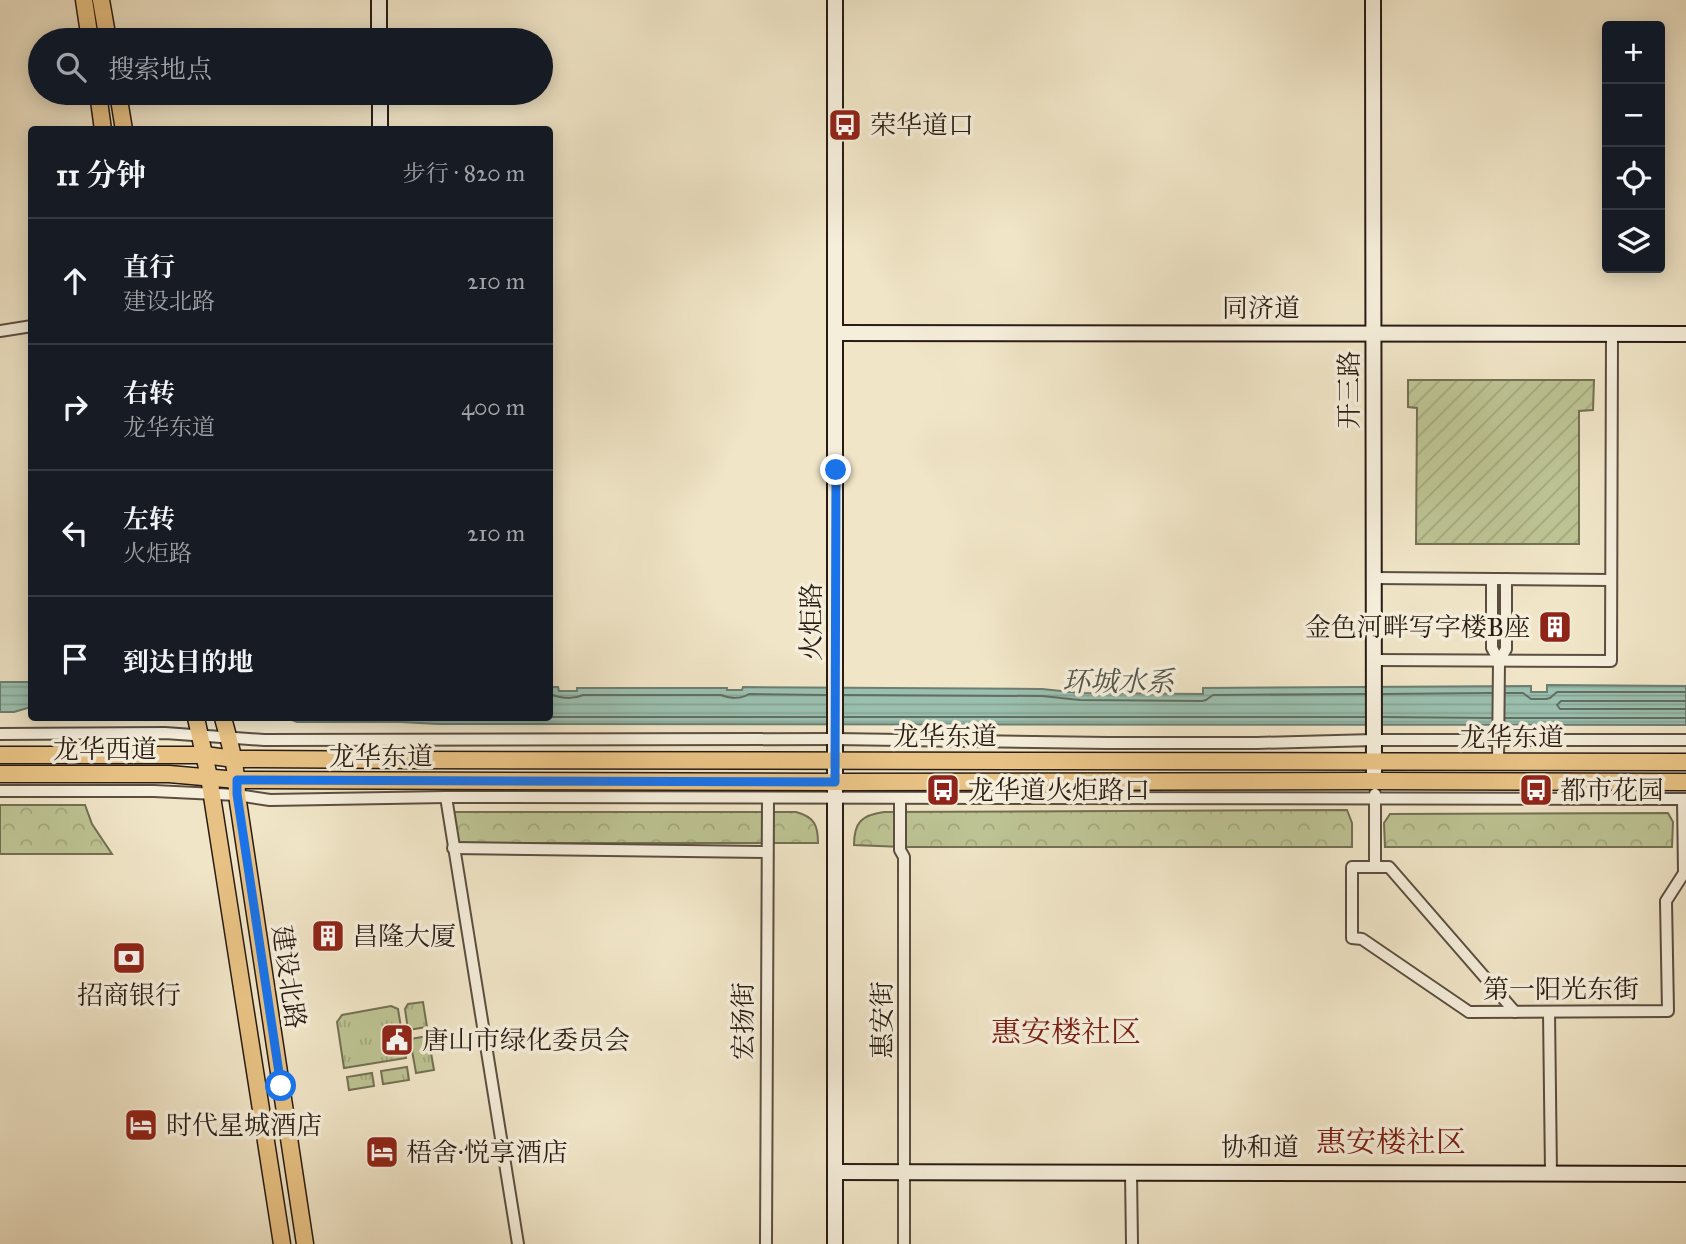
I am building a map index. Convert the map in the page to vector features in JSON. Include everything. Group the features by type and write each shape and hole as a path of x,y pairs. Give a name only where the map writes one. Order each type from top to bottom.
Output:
{"main road":[{"path":"84,0 88,28"},
{"path":"101,0 106,28"},
{"path":"100,105 102,126"},
{"path":"120,105 123,126"},
{"name":"建设北路","path":"197,721 211,785 282,1244"},
{"name":"建设北路","path":"224,721 234,759 305,1244"},
{"name":"龙华西道","path":"0,755 205,755"},
{"name":"龙华东道","path":"205,755 234,759 1686,762"},
{"name":"龙华西道","path":"0,774 169,774 211,785"},
{"name":"龙华东道","path":"211,785 835,790 1374,780 1686,782"}],"street":[{"path":"379,0 379,28"},
{"name":"火炬路","path":"835,0 835,1244"},
{"name":"开三路","path":"1373,0 1374,780"},
{"path":"380,105 380,126"},
{"path":"0,331 28,327"},
{"name":"同济道","path":"835,333 1686,334"},
{"path":"1375,660 1499,667 1611,661 1612,334"},
{"path":"1374,578 1611,580"},
{"path":"1492,579 1492,649 1499,667 1498,761"},
{"path":"1499,667 1506,649 1506,579"},
{"path":"0,734 165,733 264,740 835,732 1108,743 1257,743 1374,733 1499,740 1686,740"},
{"path":"1374,780 1376,867 1388,867 1515,1012"},
{"path":"0,791 154,791 211,785"},
{"path":"237,787 270,800 446,797 768,798 835,790 900,798 1685,799"},
{"path":"446,797 518,1244"},
{"name":"宏扬街","path":"766,1244 768,798"},
{"name":"惠安街","path":"900,798 900,850 904,856 904,1244"},
{"name":"第一阳光东街","path":"1376,867 1352,867 1352,938 1362,939 1469,1012 1668,1011 1666,901 1684,873 1685,799"},
{"path":"453,848 766,852"},
{"path":"1549,1012 1551,1173"},
{"name":"协和道","path":"835,1172 1686,1174"},
{"path":"1131,1172 1132,1244"}],"green space":[{"path":"1408,380 1594,380 1593,410 1579,411 1579,544 1416,544 1417,408 1408,407"},
{"path":"0,805 85,805 92,824 112,854 0,854"},
{"path":"1347,810 1352,823 1352,847 854,845 861,821 870,815 884,812"},
{"path":"453,812 796,812 814,823 818,843 458,843"},
{"path":"1668,813 1673,822 1672,847 1385,847 1384,823 1390,814"},
{"path":"423,1002 427,1027 408,1030 405,1009 408,1004"},
{"path":"391,1006 398,1009 406,1058 344,1068 337,1022 342,1015"},
{"path":"428,1036 434,1070 416,1073 410,1039"},
{"path":"407,1067 409,1080 383,1084 381,1071"},
{"path":"372,1073 374,1086 349,1090 347,1077"}],"water":[{"path":"0,682 28,682 28,708 0,712"},
{"path":"1547,685 1686,686 1686,725 438,724 294,721 553,721 553,687 558,687 559,691 577,691 577,688 742,690 743,687 1042,689 1080,693 1203,694 1203,688 1531,686 1531,692 1547,692"}],"place":[{"name":"荣华道口","path":"845,125"},
{"name":"金色河畔写字楼B座","path":"1555,627"},
{"name":"龙华道火炬路口","path":"943,790"},
{"name":"都市花园","path":"1536,790"},
{"name":"昌隆大厦","path":"328,936"},
{"name":"招商银行","path":"129,958"},
{"name":"唐山市绿化委员会","path":"397,1040"},
{"name":"时代星城酒店","path":"141,1125"},
{"name":"梧舍·悦享酒店","path":"382,1152"}],"district":[{"name":"惠安楼社区","path":"1066,1032"},
{"name":"惠安楼社区","path":"1391,1142"}],"route":[{"path":"281,1086 237,780 835,782 836,470"}],"water label":[{"name":"环城水系","path":"1118,681"}]}
